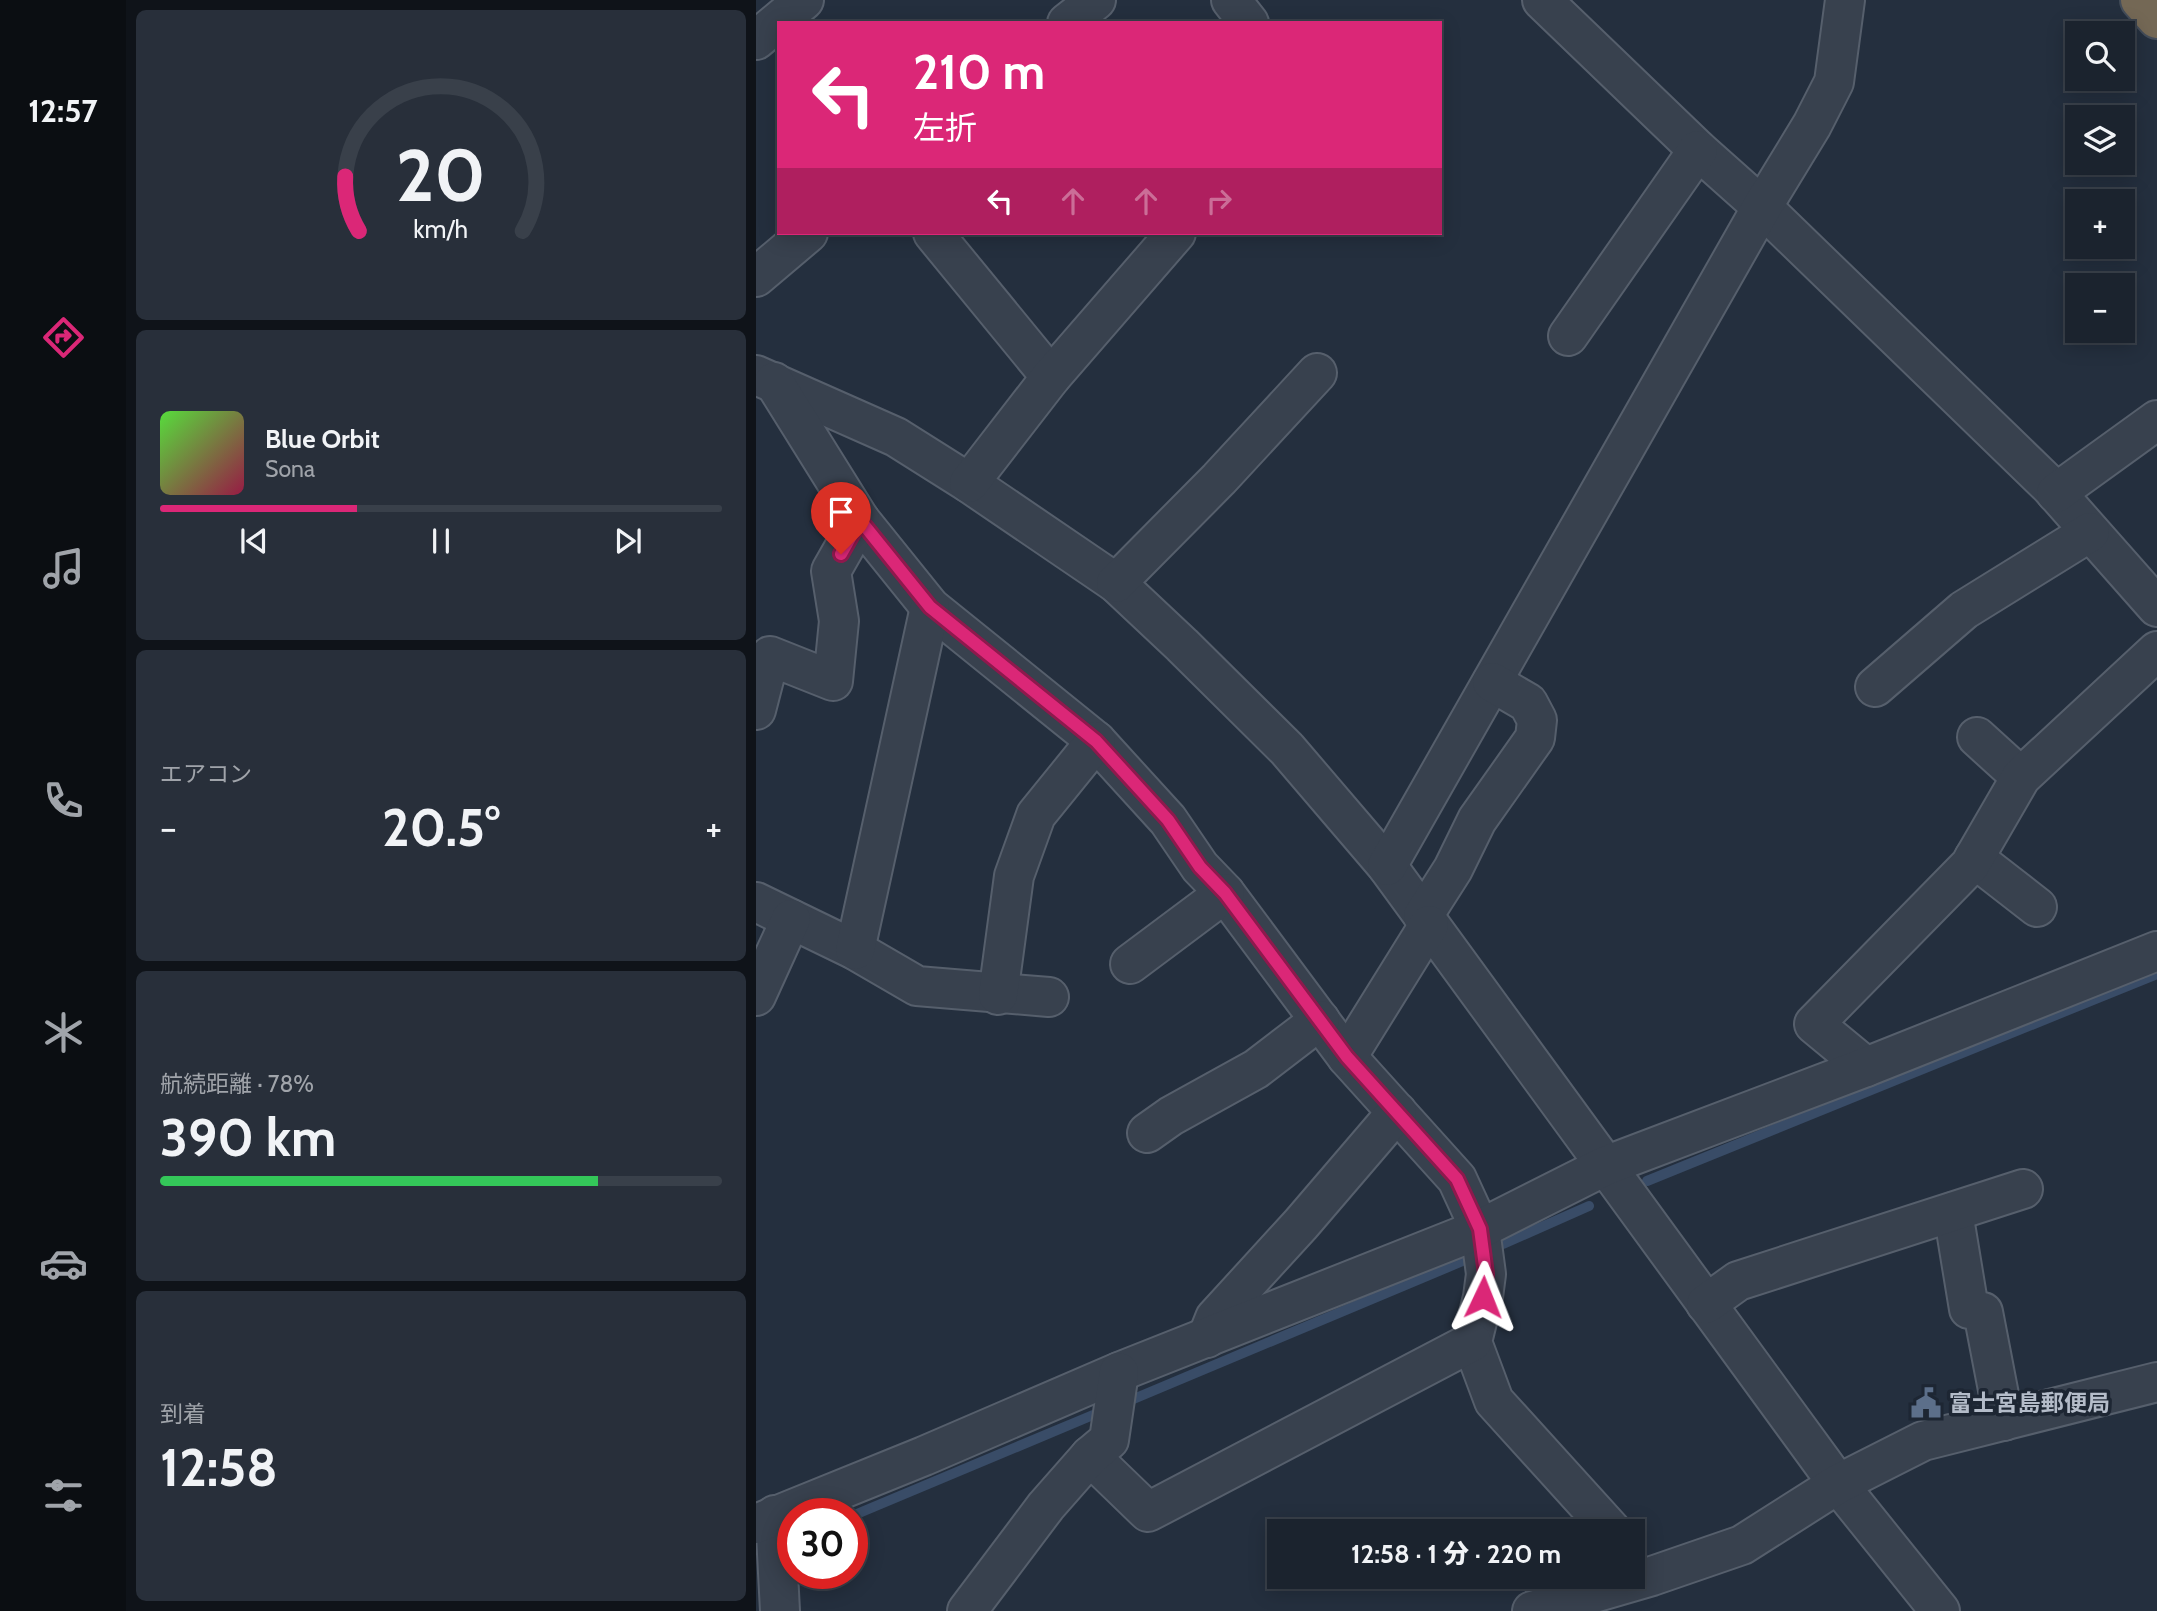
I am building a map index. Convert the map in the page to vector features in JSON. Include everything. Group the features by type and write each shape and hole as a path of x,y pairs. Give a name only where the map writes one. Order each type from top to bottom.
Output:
{"highway":[{"path":"2140,0 2157,19"}],"street":[{"path":"785,21 804,0"},
{"path":"1070,21 1096,0"},
{"path":"1231,0 1247,21"},
{"path":"1542,0 1698,150 1762,207 2056,493 2157,607"},
{"path":"1387,866 1762,207 1812,125 1834,82 1845,0"},
{"path":"765,44 777,30"},
{"path":"1568,336 1698,150"},
{"path":"756,277 806,235"},
{"path":"935,235 1051,377"},
{"path":"969,483 1051,377 1174,235"},
{"path":"1116,583 1219,479 1317,373"},
{"path":"765,379 896,437 1116,583 1287,749 1387,866 1838,1484 1940,1611"},
{"path":"765,379 860,520 930,607 1096,741 1168,820 1200,867 1225,893 1347,1057 1457,1179 1480,1229 1486,1274 1472,1342 1494,1401 1601,1519"},
{"path":"2056,493 2157,420"},
{"path":"756,710 770,656 834,681 839,621 831,570 860,520"},
{"path":"1875,687 1964,610 2090,532"},
{"path":"855,950 930,607"},
{"path":"1866,1067 1814,1024 1970,865 2021,777 2157,652"},
{"path":"1347,1057 1426,921 1477,820 1535,738 1536,720 1528,703 1492,682"},
{"path":"1977,737 2021,777"},
{"path":"999,995 1014,876 1035,815 1096,741"},
{"path":"1974,858 2037,907"},
{"path":"1130,964 1225,893"},
{"path":"756,902 855,950 917,986 999,995 1049,997"},
{"path":"756,996 791,919"},
{"path":"780,1611 766,1520 1119,1372 1480,1229 1605,1166 1866,1067 2157,951"},
{"path":"1147,1133 1171,1116 1256,1069 1320,1020"},
{"path":"1207,1338 1215,1318 1301,1224 1396,1112"},
{"path":"1706,1304 1738,1280 2023,1189"},
{"path":"1953,1212 1969,1309 1983,1312 2004,1421"},
{"path":"1090,1456 1148,1512 1472,1342"},
{"path":"967,1611 1046,1506 1090,1456 1108,1440 1119,1372"},
{"path":"1645,1564 1742,1545 1838,1484 1923,1441 2157,1382"},
{"path":"1556,1608 1594,1589"}],"waterway":[{"path":"1647,1181 2157,974"},
{"path":"1503,1244 1589,1206"},
{"path":"1124,1403 1465,1260"},
{"path":"868,1509 1093,1415"}],"place":[{"name":"富士宮島郵便局","path":"1926,1403"}],"route":[{"path":"841,554 860,520 930,607 1096,741 1168,820 1200,867 1225,893 1347,1057 1457,1179 1480,1229 1486,1274 1483,1297"}]}
